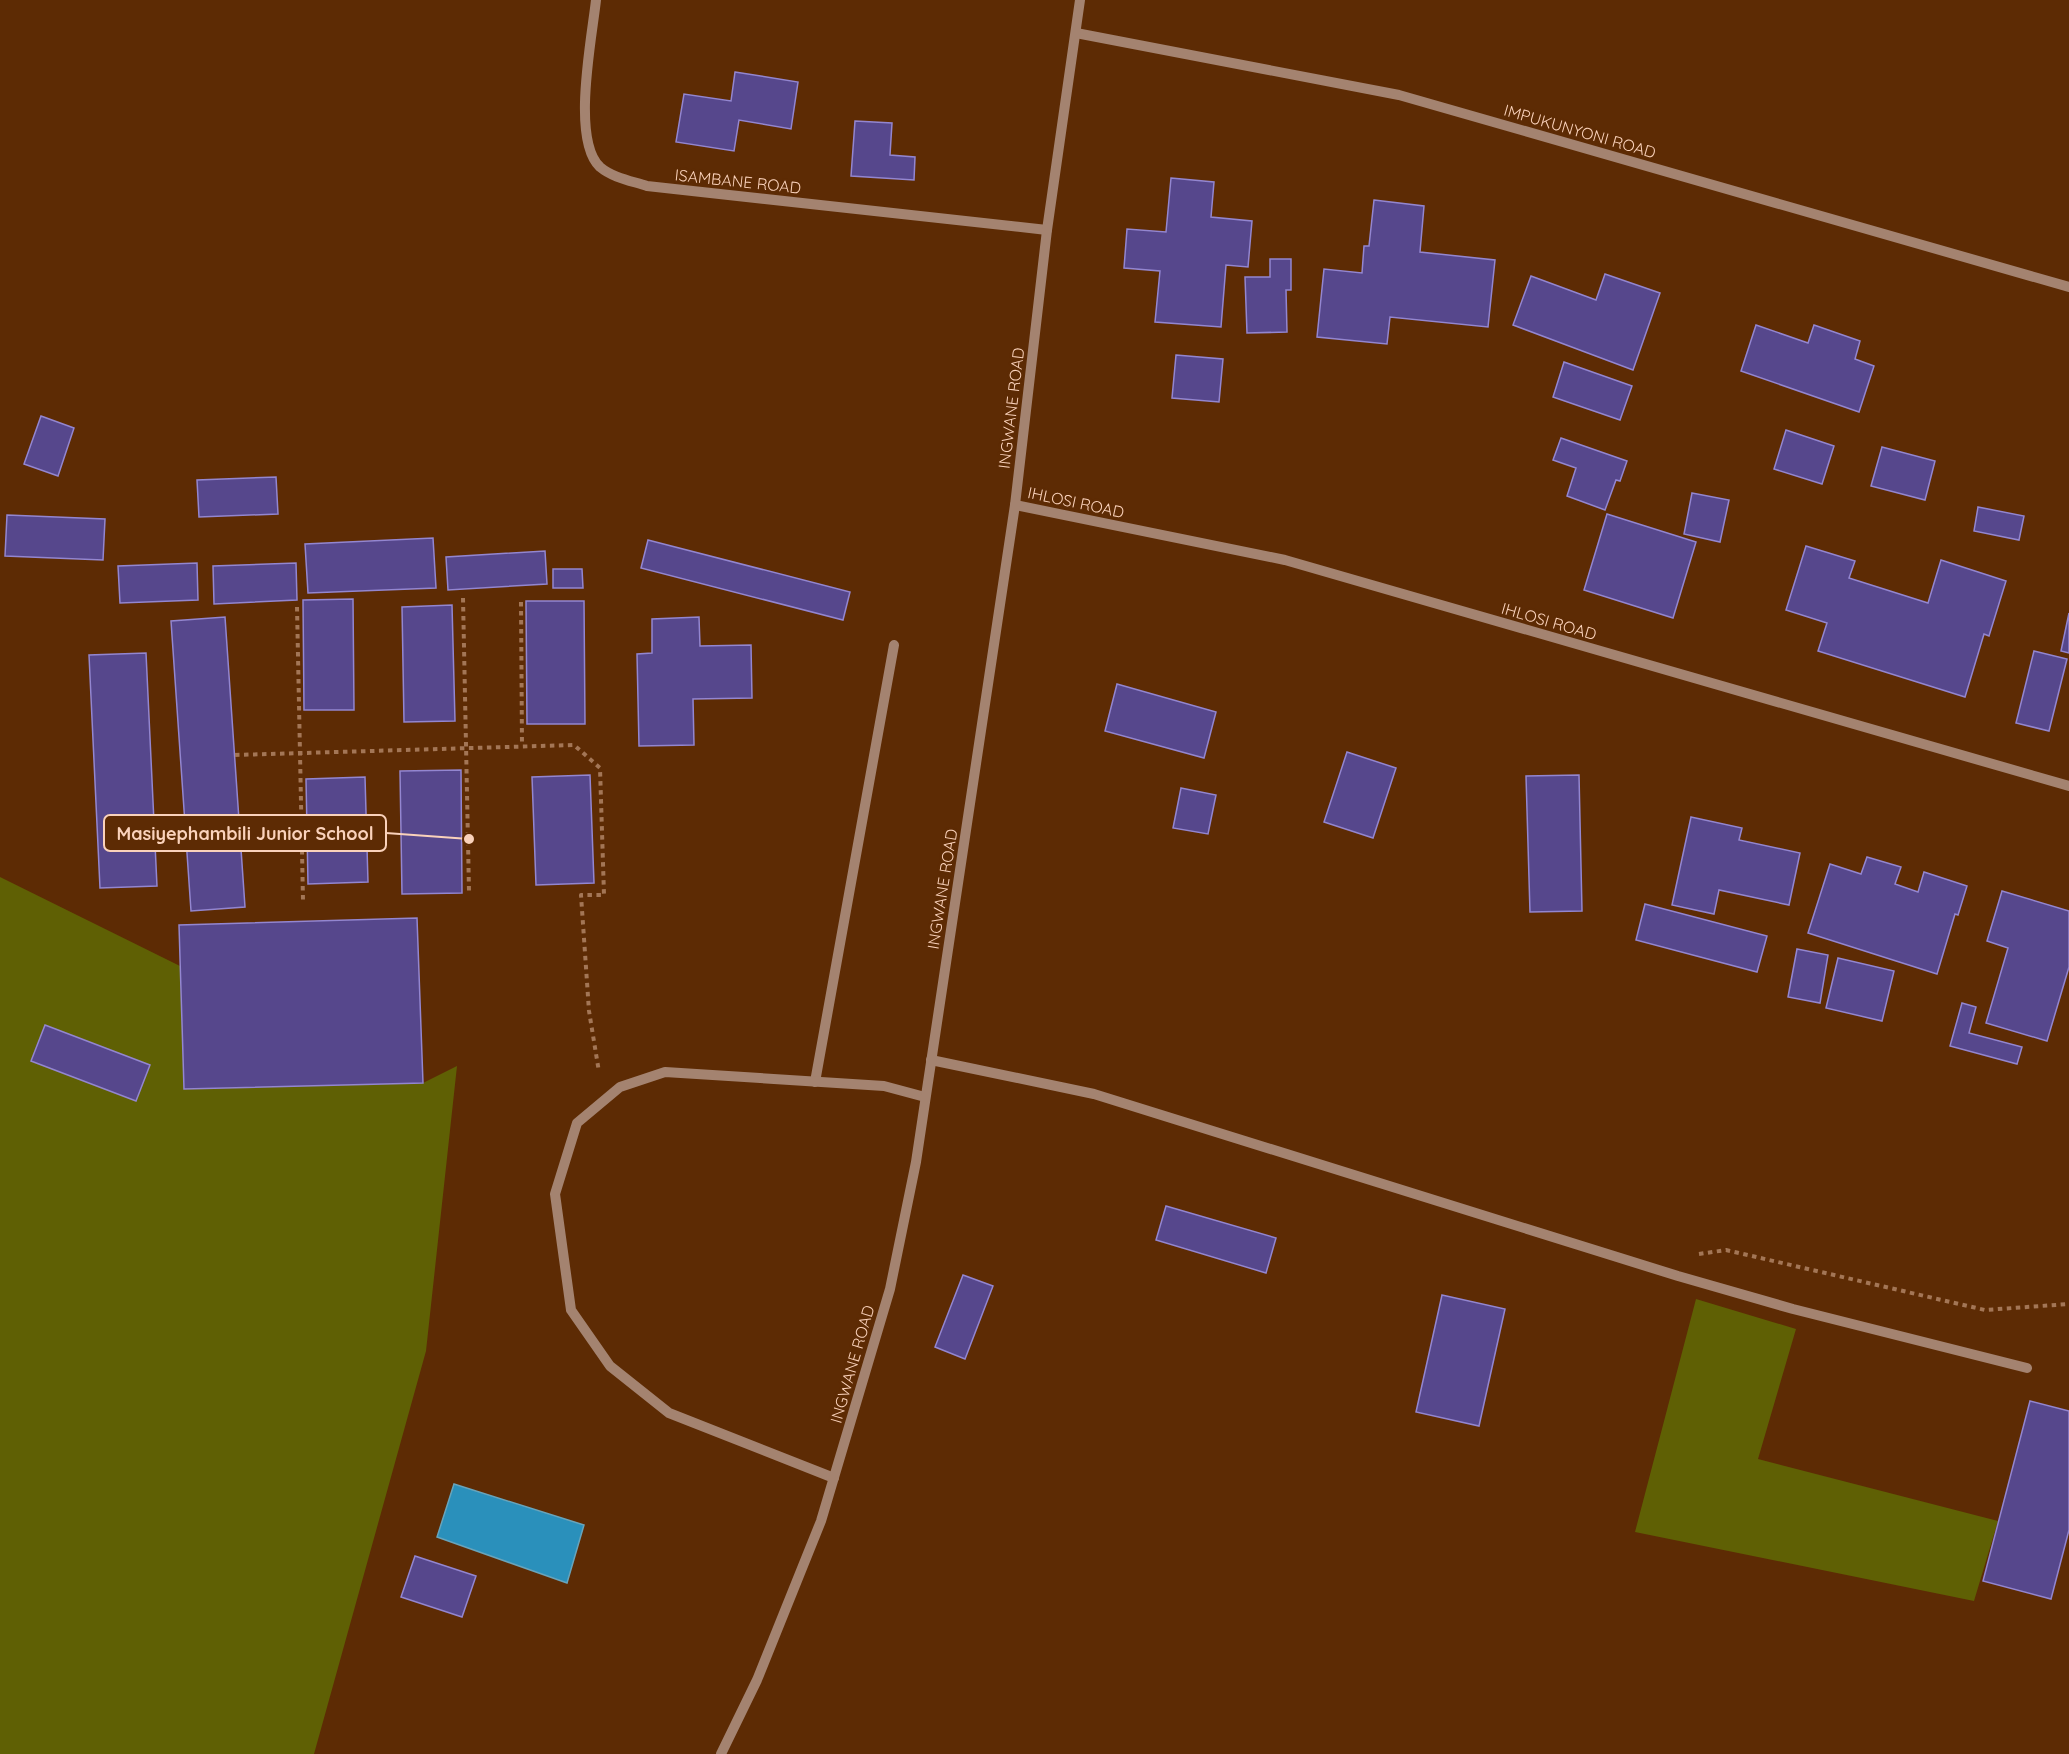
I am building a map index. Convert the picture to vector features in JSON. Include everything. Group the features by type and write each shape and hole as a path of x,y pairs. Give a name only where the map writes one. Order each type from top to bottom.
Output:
{"street":[{"name":"ISAMBANE ROAD","path":"596,0 584,122 588,149 600,167 618,178 647,186 1047,230"},
{"name":"INGWANE ROAD","path":"721,1754 757,1680 821,1521 890,1289 916,1162 1015,505 1047,230 1080,0"},
{"name":"IMPUKUNYONI ROAD","path":"1076,33 1399,96 2069,287"},
{"name":"IHLOSI ROAD","path":"1015,505 1285,560 2069,786"},
{"path":"815,1082 894,645"},
{"path":"931,1060 1094,1094 1678,1276 1793,1309 2027,1368"},
{"path":"834,1478 669,1413 610,1366 572,1310 555,1194 577,1123 620,1087 664,1072 884,1086 925,1097"}],"path":[{"path":"463,598 468,891"},
{"path":"521,602 522,746"},
{"path":"297,607 303,900"},
{"path":"235,755 574,745 600,768 604,896 581,895 589,1011 603,1099"},
{"path":"1693,1255 1726,1250 1985,1311 2069,1304"}],"shaded area":[{"path":"0,877 180,966 185,1089 423,1083 457,1066 426,1351 314,1754 0,1754"},
{"path":"1696,1299 1796,1329 1758,1459 1998,1521 1974,1601 1635,1532"}],"water":[{"path":"454,1484 584,1525 567,1583 437,1537"}],"building":[{"path":"735,72 798,82 791,129 739,120 734,151 676,142 684,94 731,101"},
{"path":"855,121 892,123 890,155 915,157 914,180 851,176"},
{"path":"1171,178 1214,182 1211,217 1252,221 1248,267 1226,265 1221,327 1155,322 1160,271 1124,268 1127,229 1166,232"},
{"path":"1374,200 1424,206 1420,252 1495,260 1488,327 1390,317 1387,344 1317,337 1324,269 1362,273 1364,246 1369,246"},
{"path":"1270,259 1291,259 1291,290 1286,290 1287,332 1247,333 1245,277 1270,277"},
{"path":"1605,274 1660,293 1633,370 1513,325 1531,276 1596,300"},
{"path":"1756,325 1808,343 1814,325 1860,341 1855,359 1874,366 1859,412 1741,371"},
{"path":"1176,355 1223,359 1219,402 1172,398"},
{"path":"1564,362 1632,386 1620,420 1553,397"},
{"path":"41,416 74,428 58,476 24,464"},
{"path":"1786,430 1834,446 1822,484 1774,469"},
{"path":"1561,438 1627,461 1620,481 1616,480 1605,510 1567,496 1576,468 1553,460"},
{"path":"1882,447 1935,461 1925,500 1871,486"},
{"path":"276,477 278,514 199,517 197,480"},
{"path":"1692,493 1729,500 1720,542 1684,534"},
{"path":"1978,507 2024,516 2019,540 1974,531"},
{"path":"1607,514 1696,542 1673,618 1584,590"},
{"path":"7,515 105,519 103,560 5,556"},
{"path":"433,538 436,588 308,593 305,544"},
{"path":"648,540 850,592 843,620 641,568"},
{"path":"1806,546 1855,561 1849,578 1928,603 1941,560 2006,581 1989,636 1984,634 1965,697 1818,651 1827,623 1786,610"},
{"path":"545,551 547,584 448,590 446,557"},
{"path":"197,563 198,600 120,603 118,566"},
{"path":"296,563 297,600 214,604 213,566"},
{"path":"553,569 582,569 583,588 553,588"},
{"path":"353,599 354,710 304,710 303,600"},
{"path":"526,601 584,601 585,724 527,724"},
{"path":"452,605 455,721 404,722 402,607"},
{"path":"2069,613 2069,653 2061,651"},
{"path":"225,617 245,907 191,911 171,621"},
{"path":"699,617 700,646 751,645 752,698 693,699 694,745 639,746 637,654 652,653 652,619"},
{"path":"2034,651 2067,659 2049,731 2016,723"},
{"path":"146,653 157,886 100,888 89,655"},
{"path":"1117,684 1216,712 1204,758 1105,731"},
{"path":"1347,752 1396,768 1373,838 1324,822"},
{"path":"461,770 462,893 402,894 400,771"},
{"path":"590,775 594,883 536,885 532,777"},
{"path":"1579,775 1582,911 1530,912 1526,776"},
{"path":"365,777 368,882 308,884 306,779"},
{"path":"1181,788 1216,795 1208,834 1173,828"},
{"path":"1691,817 1742,828 1739,840 1800,853 1789,905 1719,890 1714,914 1672,905"},
{"path":"1867,857 1901,867 1895,884 1918,892 1924,872 1967,886 1958,915 1955,914 1937,974 1808,933 1830,864 1861,874"},
{"path":"2002,891 2069,911 2069,967 2047,1041 1986,1023 2008,948 1987,941"},
{"path":"1645,904 1767,936 1757,972 1636,940"},
{"path":"417,918 423,1083 184,1089 179,925"},
{"path":"1797,949 1828,955 1820,1003 1788,997"},
{"path":"1838,958 1894,971 1882,1021 1826,1008"},
{"path":"1962,1003 1976,1007 1969,1033 2022,1047 2017,1064 1950,1046"},
{"path":"45,1025 150,1065 136,1101 31,1061"},
{"path":"1166,1206 1276,1238 1266,1273 1156,1240"},
{"path":"963,1275 993,1286 965,1359 935,1347"},
{"path":"1442,1295 1505,1309 1479,1426 1416,1412"},
{"path":"2030,1401 2069,1411 2069,1530 2051,1599 1983,1581"},
{"path":"415,1556 476,1576 462,1617 401,1597"}],"place":[{"name":"Masiyephambili Junior School","path":"469,839"}]}
